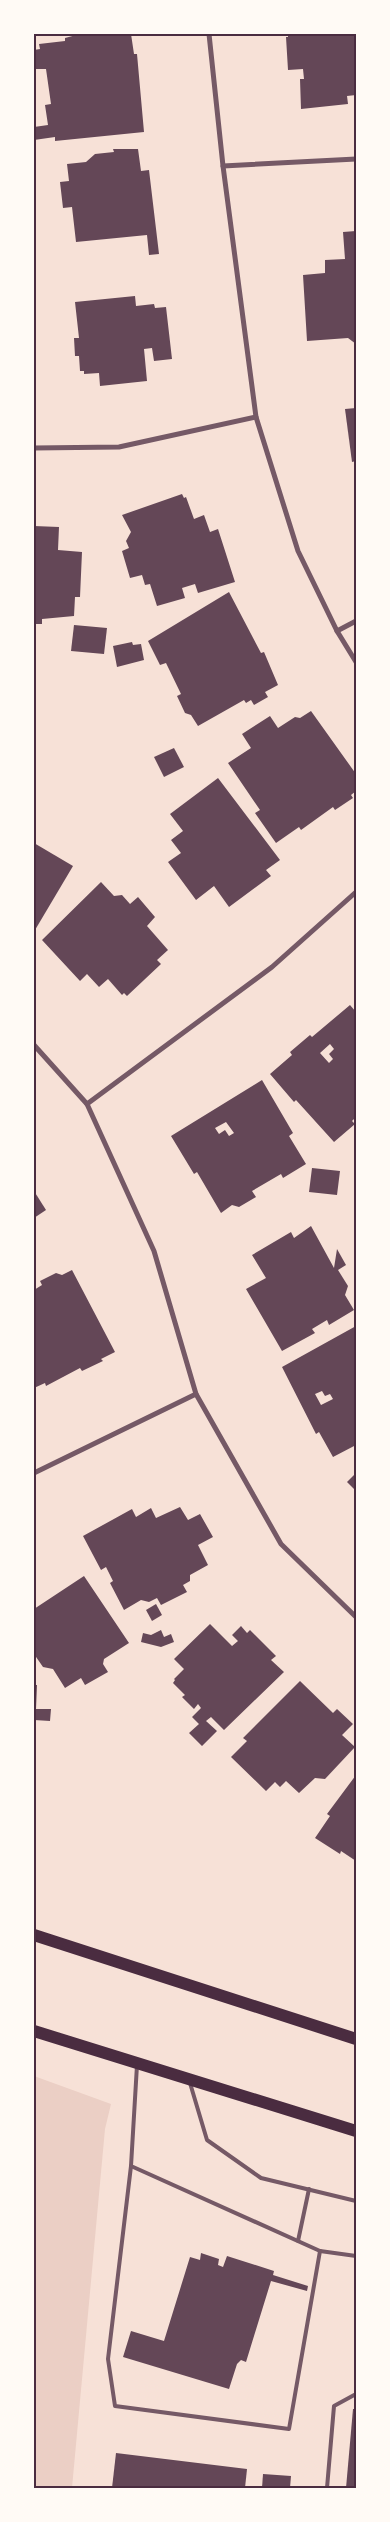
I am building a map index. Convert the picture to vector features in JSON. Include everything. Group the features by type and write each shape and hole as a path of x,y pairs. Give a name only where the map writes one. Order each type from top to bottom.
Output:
{"main road":[{"path":"34,1935 356,2039"},
{"path":"34,2031 137,2065 356,2131"}],"street":[{"path":"209,34 223,166 256,417 298,551 337,631 356,662"},
{"path":"223,166 356,159"},
{"path":"34,448 120,446 256,417"},
{"path":"337,631 356,621"},
{"path":"87,1104 272,967 356,892"},
{"path":"34,1045 87,1104 154,1251 196,1394 281,1544 356,1617"},
{"path":"34,1472 196,1394"}],"lane":[{"path":"137,2065 131,2166 108,2359 115,2406 289,2429 320,2251"},
{"path":"189,2081 207,2140 262,2178 356,2201"},
{"path":"131,2166 320,2251 356,2256"},
{"path":"298,2241 310,2190"},
{"path":"327,2488 334,2406 356,2394"}],"shaded area":[{"path":"34,2076 111,2104 105,2129 72,2488 34,2488"}],"building":[{"path":"85,34 85,36 131,34 134,54 137,54 144,132 55,141 55,137 34,140 34,127 48,125 45,105 51,104 46,69 34,69 34,50 40,49 39,44 65,41 65,38"},
{"path":"288,34 356,34 356,95 347,96 348,104 301,109 300,79 304,79 303,69 288,70 286,37 288,37"},
{"path":"113,149 138,149 141,171 149,170 159,254 149,255 147,235 76,242 72,207 63,208 60,182 69,181 67,164 86,162 95,154 114,152"},
{"path":"356,231 356,344 348,338 307,341 303,275 325,273 325,260 345,259 343,232"},
{"path":"135,296 136,306 154,304 155,308 166,307 172,359 154,361 152,348 144,349 147,381 100,386 99,373 84,374 84,371 80,371 79,356 75,356 74,338 79,338 75,302"},
{"path":"356,408 356,461 352,462 345,409"},
{"path":"182,494 184,498 186,497 194,519 204,515 210,532 218,529 235,582 198,593 195,584 182,588 185,598 157,606 150,584 145,585 142,575 130,578 122,551 129,548 126,541 131,532 122,515"},
{"path":"34,526 59,527 58,550 82,552 80,597 75,597 74,616 42,619 42,624 34,624"},
{"path":"229,592 261,653 264,652 278,685 265,692 268,697 254,705 251,700 246,703 244,700 198,726 191,715 185,713 177,696 181,694 166,663 160,665 148,641"},
{"path":"74,625 107,628 104,654 71,651"},
{"path":"132,642 133,645 141,644 144,660 117,667 113,646"},
{"path":"311,711 356,774 356,791 351,795 353,798 335,810 333,807 301,830 299,827 276,843 255,813 260,810 228,763 251,748 242,734 270,716 278,728 295,717 300,718"},
{"path":"174,748 184,767 164,777 154,757"},
{"path":"218,778 280,860 266,870 271,876 229,907 214,886 196,900 168,862 181,853 171,840 183,831 170,814"},
{"path":"34,843 73,866 35,930 34,929"},
{"path":"101,882 114,896 122,895 130,904 138,897 155,917 147,926 168,950 157,960 161,964 127,996 124,993 122,995 108,979 99,987 87,974 80,981 42,940"},
{"path":"350,1005 356,1012 356,1117 352,1121 355,1124 334,1142 296,1100 294,1102 270,1074 292,1055 290,1052 310,1035 312,1037","holes":["330,1044 334,1049 329,1054 333,1059 329,1063 320,1053"]},
{"path":"262,1080 293,1133 289,1136 306,1164 283,1178 281,1174 252,1191 256,1197 239,1207 232,1205 221,1213 197,1172 194,1174 171,1136","holes":["226,1122 234,1133 229,1136 225,1130 219,1134 215,1128"]},
{"path":"312,1168 340,1171 337,1195 309,1192"},
{"path":"34,1191 46,1210 34,1218"},
{"path":"311,1226 334,1268 337,1249 346,1265 338,1270 348,1286 345,1295 354,1310 329,1325 327,1320 312,1329 315,1333 282,1351 246,1289 266,1278 252,1255 291,1232 294,1238"},
{"path":"72,1270 115,1352 101,1359 103,1361 82,1371 80,1368 46,1386 45,1383 34,1388 34,1290 42,1285 40,1281 56,1273 62,1275"},
{"path":"356,1326 356,1445 333,1457 319,1432 316,1434 282,1367","holes":["322,1391 325,1396 330,1394 333,1399 321,1405 315,1394"]},
{"path":"356,1473 356,1491 347,1482"},
{"path":"180,1507 188,1520 200,1514 213,1537 198,1545 208,1565 190,1575 190,1581 183,1585 187,1592 161,1605 157,1598 149,1602 141,1600 124,1610 110,1583 113,1581 106,1567 101,1570 83,1536 132,1509 136,1517 151,1508 156,1518"},
{"path":"84,1576 129,1643 104,1659 103,1664 108,1672 85,1685 81,1678 65,1688 53,1669 43,1667 34,1654 34,1609"},
{"path":"156,1604 162,1615 152,1621 146,1610"},
{"path":"210,1624 232,1646 238,1641 232,1635 241,1626 247,1633 250,1630 276,1656 271,1660 284,1672 224,1730 211,1717 206,1721 217,1731 202,1746 189,1733 199,1724 192,1717 201,1708 198,1704 194,1709 182,1697 185,1695 173,1683 174,1679 184,1669 174,1659"},
{"path":"161,1630 164,1637 171,1634 174,1642 161,1647 141,1642 143,1633 151,1635"},
{"path":"300,1681 333,1713 337,1709 353,1724 342,1735 355,1747 325,1779 315,1778 299,1793 286,1781 280,1787 275,1782 266,1791 231,1757 247,1741 243,1738"},
{"path":"34,1685 37,1685 36,1709 51,1709 50,1721 34,1720"},
{"path":"356,1775 356,1861 341,1851 340,1854 315,1838 330,1816 327,1814"},
{"path":"201,2253 219,2259 218,2265 223,2267 227,2256 274,2271 273,2275 308,2286 307,2291 271,2281 246,2362 241,2360 237,2364 229,2389 123,2357 131,2331 164,2341 190,2257 200,2260"},
{"path":"353,2409 356,2409 356,2488 346,2488"},
{"path":"116,2453 247,2469 245,2488 112,2488"},
{"path":"263,2474 291,2476 290,2488 262,2488"}]}
